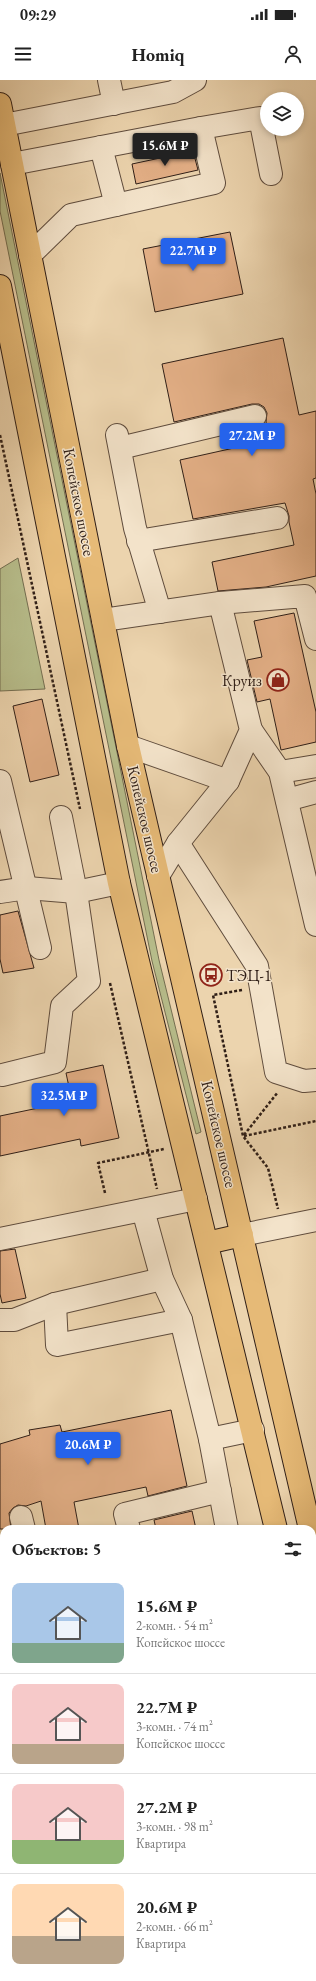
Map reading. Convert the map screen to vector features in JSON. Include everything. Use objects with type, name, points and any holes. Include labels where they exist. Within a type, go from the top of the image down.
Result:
[{"type":"main road","name":"Копейское шоссе","points":[[0,104],[128,746],[309,1525]]},
{"type":"main road","points":[[0,286],[119,883],[275,1525]]},
{"type":"main road","points":[[207,1242],[242,1235]]},
{"type":"street","points":[[109,80],[114,104]]},
{"type":"street","points":[[4,125],[173,92],[196,80]]},
{"type":"street","points":[[12,164],[260,118],[271,174]]},
{"type":"street","points":[[30,255],[71,216],[214,183],[201,128]]},
{"type":"street","points":[[101,147],[116,205]]},
{"type":"street","points":[[160,612],[138,541],[118,441],[255,416]]},
{"type":"street","points":[[138,541],[277,518]]},
{"type":"street","points":[[103,620],[220,603],[305,596],[316,639]]},
{"type":"street","points":[[220,603],[251,730],[280,772],[316,925]]},
{"type":"street","points":[[158,876],[178,843],[228,781],[251,730]]},
{"type":"street","points":[[128,746],[228,781]]},
{"type":"street","points":[[280,772],[316,766]]},
{"type":"street","points":[[0,781],[5,824],[27,888],[40,948]]},
{"type":"street","points":[[287,800],[316,792]]},
{"type":"street","points":[[2,1075],[55,1062],[62,1006],[89,981],[76,892],[61,817]]},
{"type":"street","points":[[178,843],[257,966],[276,1072],[304,1081],[316,1080]]},
{"type":"street","points":[[0,892],[27,888],[76,892],[119,883]]},
{"type":"street","points":[[0,1239],[196,1200]]},
{"type":"street","points":[[143,1210],[162,1279],[181,1320],[210,1439],[226,1525]]},
{"type":"street","points":[[242,1235],[316,1220]]},
{"type":"street","points":[[0,1320],[14,1320],[54,1304],[162,1279]]},
{"type":"street","points":[[54,1304],[57,1345],[181,1320]]},
{"type":"street","points":[[210,1439],[253,1430]]},
{"type":"street","points":[[128,1525],[125,1514],[220,1491]]},
{"type":"path","points":[[260,987],[213,995],[244,1136],[268,1168],[283,1227]]},
{"type":"path","points":[[244,1136],[290,1076]]},
{"type":"path","points":[[244,1136],[316,1121]]},
{"type":"path","points":[[105,1193],[98,1163],[182,1145]]},
{"type":"green space","points":[[0,173],[159,960],[201,1132],[196,1134],[152,961],[0,211]]},
{"type":"green space","points":[[18,558],[45,689],[0,691],[0,569]]},
{"type":"building","points":[[193,151],[198,170],[136,184],[132,164]]},
{"type":"building","points":[[230,232],[243,294],[155,312],[143,249]]},
{"type":"building","points":[[283,338],[299,415],[316,411],[316,478],[313,479],[316,494],[316,576],[266,587],[218,591],[212,562],[294,545],[289,516],[285,503],[193,519],[180,460],[270,440],[266,422],[267,413],[264,407],[259,404],[252,404],[174,422],[162,364]]},
{"type":"building","name":"Круиз","points":[[294,613],[316,712],[316,742],[281,750],[270,699],[257,702],[247,660],[262,657],[254,621]]},
{"type":"building","points":[[42,699],[59,775],[30,782],[13,706]]},
{"type":"building","points":[[18,911],[34,968],[3,973],[0,959],[0,915]]},
{"type":"building","points":[[103,1065],[119,1138],[81,1146],[80,1139],[0,1156],[0,1116],[72,1101],[66,1073]]},
{"type":"building","points":[[15,1249],[26,1298],[2,1303],[0,1294],[0,1251]]},
{"type":"building","points":[[171,1410],[187,1486],[148,1496],[146,1487],[74,1502],[78,1525],[45,1525],[41,1501],[26,1506],[18,1505],[9,1513],[10,1525],[0,1525],[0,1444],[30,1435],[29,1430],[60,1425],[62,1432]]},
{"type":"building","points":[[192,1511],[195,1525],[155,1525],[154,1520]]},
{"type":"place","name":"Круиз","points":[[278,680]]},
{"type":"place","name":"ТЭЦ-1","points":[[211,975]]}]
